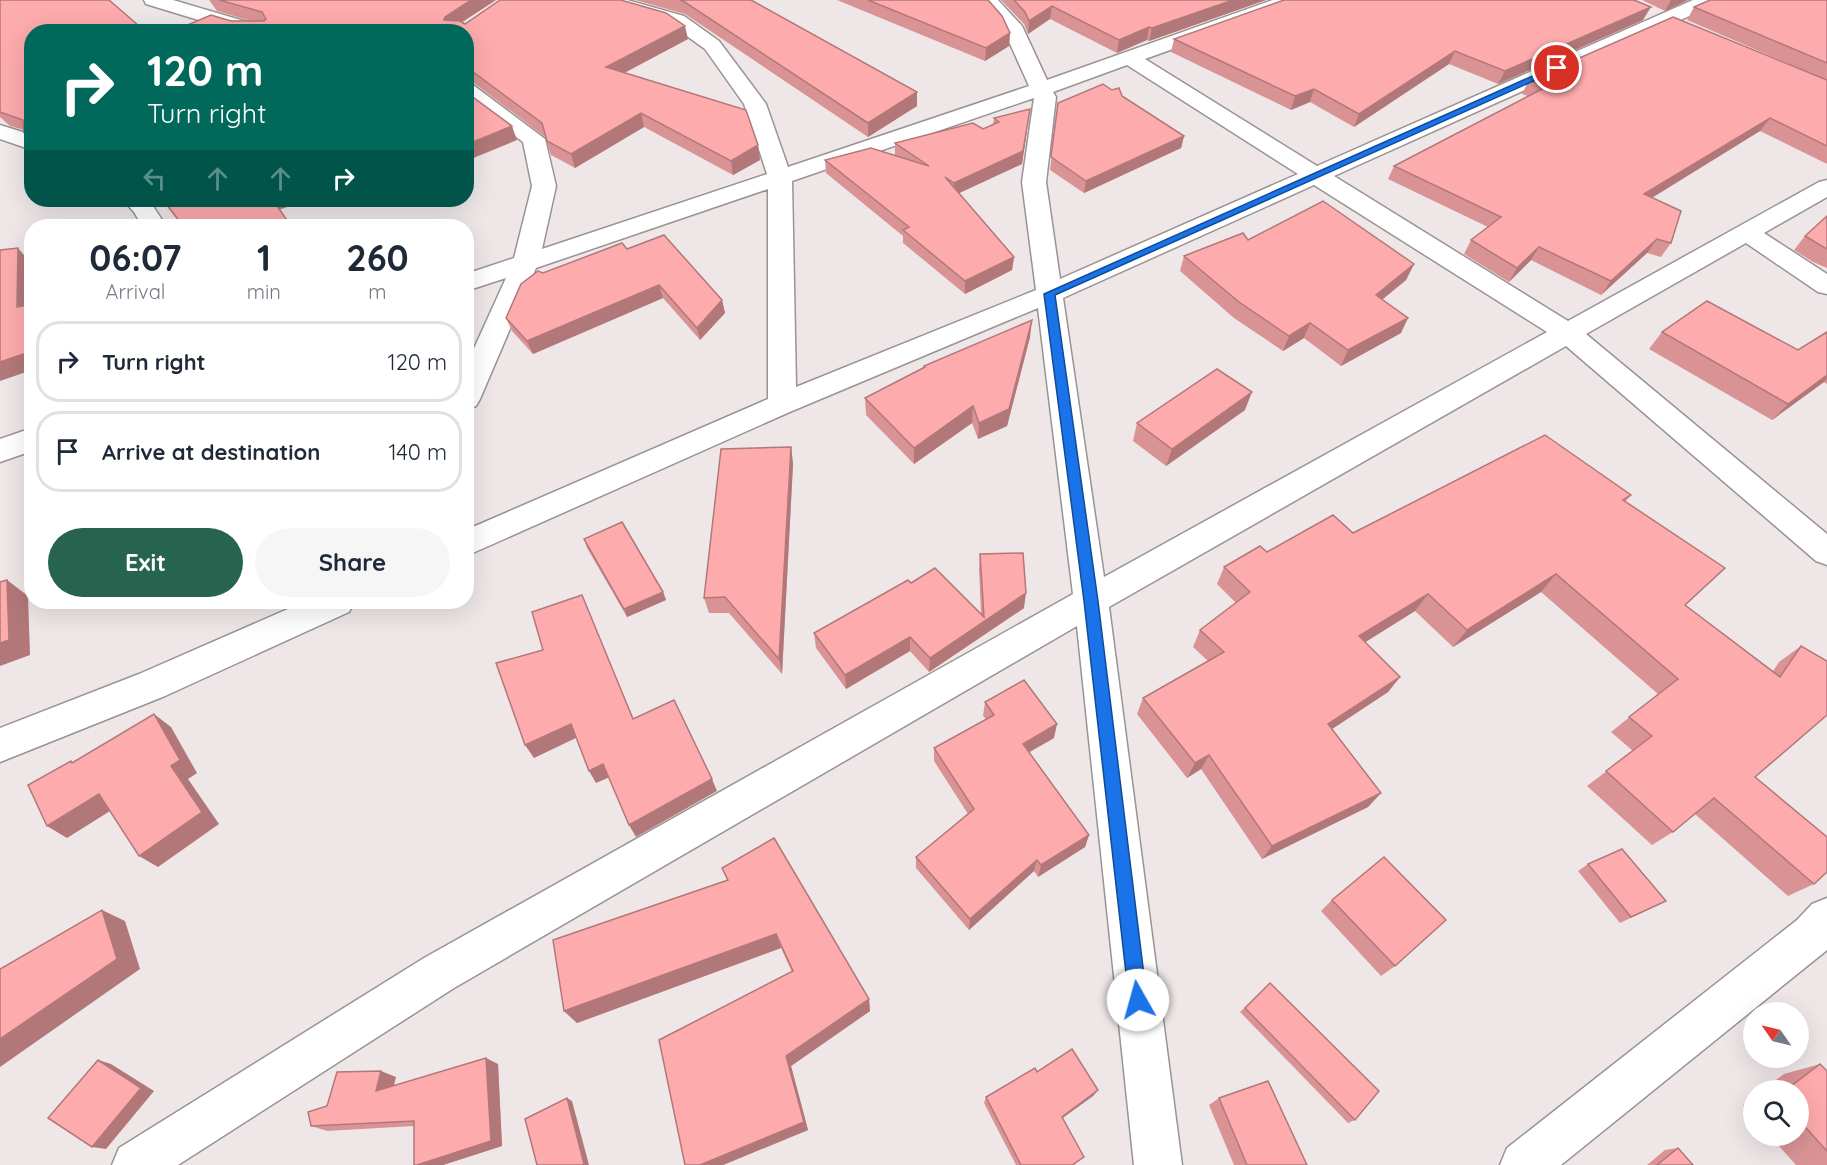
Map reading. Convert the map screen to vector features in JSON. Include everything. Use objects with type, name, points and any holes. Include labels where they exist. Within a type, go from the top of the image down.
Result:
[{"type":"street","points":[[153,0],[234,24]]},
{"type":"street","points":[[606,0],[677,20],[712,45],[755,104],[780,178],[782,404]]},
{"type":"street","points":[[988,0],[1012,26],[1044,97],[1034,182],[1091,601],[1158,1165]]},
{"type":"street","points":[[474,280],[1041,89],[1291,0]]},
{"type":"street","points":[[474,540],[782,404],[1050,294],[1317,175],[1677,24],[1709,0]]},
{"type":"street","points":[[1639,8],[1677,24]]},
{"type":"street","points":[[1129,58],[1569,334],[1827,552]]},
{"type":"street","points":[[474,95],[534,139],[544,186],[526,262],[474,381]]},
{"type":"street","points":[[0,132],[24,140]]},
{"type":"street","points":[[136,1165],[440,973],[1091,601],[1827,187]]},
{"type":"street","points":[[1747,233],[1827,286]]},
{"type":"street","points":[[0,451],[24,442]]},
{"type":"street","points":[[0,745],[152,685],[321,609]]},
{"type":"street","points":[[1524,1165],[1812,936],[1827,919]]},
{"type":"building","points":[[0,0],[109,0],[137,24],[24,24],[24,133],[23,120],[0,112]]},
{"type":"building","points":[[219,0],[471,0],[445,17],[444,20],[460,21],[465,24],[190,24],[211,15],[231,21],[264,21],[266,19],[262,12]]},
{"type":"building","points":[[500,0],[621,0],[666,13],[685,26],[606,67],[746,110],[758,145],[731,161],[641,113],[571,154],[547,141],[542,123],[474,73],[474,24],[465,24]]},
{"type":"building","points":[[680,0],[751,0],[917,92],[868,123]]},
{"type":"building","points":[[868,0],[988,0],[1002,16],[1010,33],[986,48]]},
{"type":"building","points":[[1014,0],[1233,0],[1152,28],[1149,27],[1119,40],[1052,6],[1029,21],[1025,12]]},
{"type":"building","points":[[1284,0],[1634,0],[1651,7],[1505,71],[1455,51],[1359,114],[1314,89],[1295,96],[1174,39]]},
{"type":"building","points":[[1710,0],[1827,0],[1827,63],[1694,7]]},
{"type":"building","points":[[1673,17],[1827,80],[1827,146],[1770,118],[1644,194],[1681,211],[1671,243],[1657,239],[1611,281],[1539,247],[1517,268],[1471,240],[1501,217],[1394,166],[1546,87],[1529,80]]},
{"type":"building","points":[[1103,84],[1112,90],[1119,88],[1122,96],[1184,136],[1086,181],[1051,157],[1058,103]]},
{"type":"building","points":[[474,98],[512,126],[474,142]]},
{"type":"building","points":[[1030,109],[1023,151],[954,183],[945,177],[1014,257],[965,281],[903,230],[909,227],[825,160],[871,148],[929,166],[895,143],[973,123],[983,129],[999,122],[994,118]]},
{"type":"building","points":[[1323,201],[1414,264],[1376,295],[1408,318],[1348,350],[1310,323],[1289,336],[1239,302],[1184,256],[1243,233],[1248,240]]},
{"type":"building","points":[[168,207],[278,207],[286,219],[178,219]]},
{"type":"building","points":[[1827,216],[1827,249],[1805,236]]},
{"type":"building","points":[[664,235],[722,300],[697,328],[659,285],[527,341],[506,318],[521,284],[538,271],[543,273],[622,243],[627,249]]},
{"type":"building","points":[[18,248],[17,307],[24,306],[24,354],[0,362],[0,250]]},
{"type":"building","points":[[1707,301],[1798,350],[1827,332],[1827,375],[1788,404],[1662,332]]},
{"type":"building","points":[[1032,320],[1009,409],[979,423],[973,406],[914,448],[865,398],[924,366]]},
{"type":"building","points":[[1217,369],[1252,392],[1172,449],[1137,423]]},
{"type":"building","points":[[1545,435],[1631,495],[1623,500],[1725,568],[1685,605],[1780,677],[1801,646],[1827,661],[1827,715],[1755,777],[1827,837],[1827,872],[1814,884],[1714,798],[1673,832],[1606,771],[1652,736],[1629,717],[1678,679],[1556,574],[1467,630],[1428,594],[1359,636],[1400,677],[1328,724],[1381,793],[1272,846],[1209,755],[1195,763],[1143,698],[1224,652],[1200,630],[1250,592],[1224,567],[1260,546],[1267,552],[1333,515],[1353,533]]},
{"type":"building","points":[[791,447],[779,659],[725,597],[704,598],[721,449]]},
{"type":"building","points":[[622,522],[663,592],[624,609],[584,539]]},
{"type":"building","points":[[1023,553],[1026,593],[930,658],[910,637],[845,675],[814,633],[908,580],[911,583],[935,568],[984,617],[980,554]]},
{"type":"building","points":[[7,580],[9,640],[0,643],[0,582]]},
{"type":"building","points":[[582,595],[633,719],[674,700],[712,779],[629,825],[603,764],[589,771],[571,724],[525,745],[496,663],[543,650],[532,612]]},
{"type":"building","points":[[1024,680],[1057,724],[1023,744],[1089,835],[1041,865],[1037,860],[970,919],[916,857],[974,809],[934,748],[994,715],[985,702]]},
{"type":"building","points":[[154,714],[180,760],[171,766],[202,812],[139,856],[99,794],[47,826],[28,785],[71,761],[72,763]]},
{"type":"building","points":[[774,838],[869,999],[786,1056],[804,1122],[700,1165],[685,1165],[659,1040],[793,971],[776,934],[564,1011],[553,940],[728,880],[722,868]]},
{"type":"building","points":[[1622,849],[1666,901],[1631,917],[1588,864]]},
{"type":"building","points":[[1384,857],[1446,920],[1395,966],[1332,900]]},
{"type":"building","points":[[102,910],[117,959],[0,1039],[0,969]]},
{"type":"building","points":[[1270,983],[1379,1091],[1355,1120],[1245,1008]]},
{"type":"building","points":[[1072,1049],[1098,1090],[1062,1117],[1084,1157],[1072,1165],[1021,1165],[986,1097],[1035,1068],[1037,1072]]},
{"type":"building","points":[[486,1058],[491,1141],[414,1165],[414,1121],[311,1126],[308,1112],[327,1106],[337,1072],[381,1071],[376,1091]]},
{"type":"building","points":[[98,1060],[141,1088],[92,1147],[48,1118]]},
{"type":"building","points":[[1820,1064],[1827,1071],[1827,1151],[1809,1131],[1809,1080],[1799,1080]]},
{"type":"building","points":[[1268,1081],[1307,1165],[1247,1165],[1219,1098]]},
{"type":"building","points":[[567,1098],[584,1164],[537,1165],[525,1119]]},
{"type":"building","points":[[1678,1148],[1693,1165],[1657,1165]]},
{"type":"route","points":[[1138,1000],[1091,601],[1050,294],[1557,68]]}]
